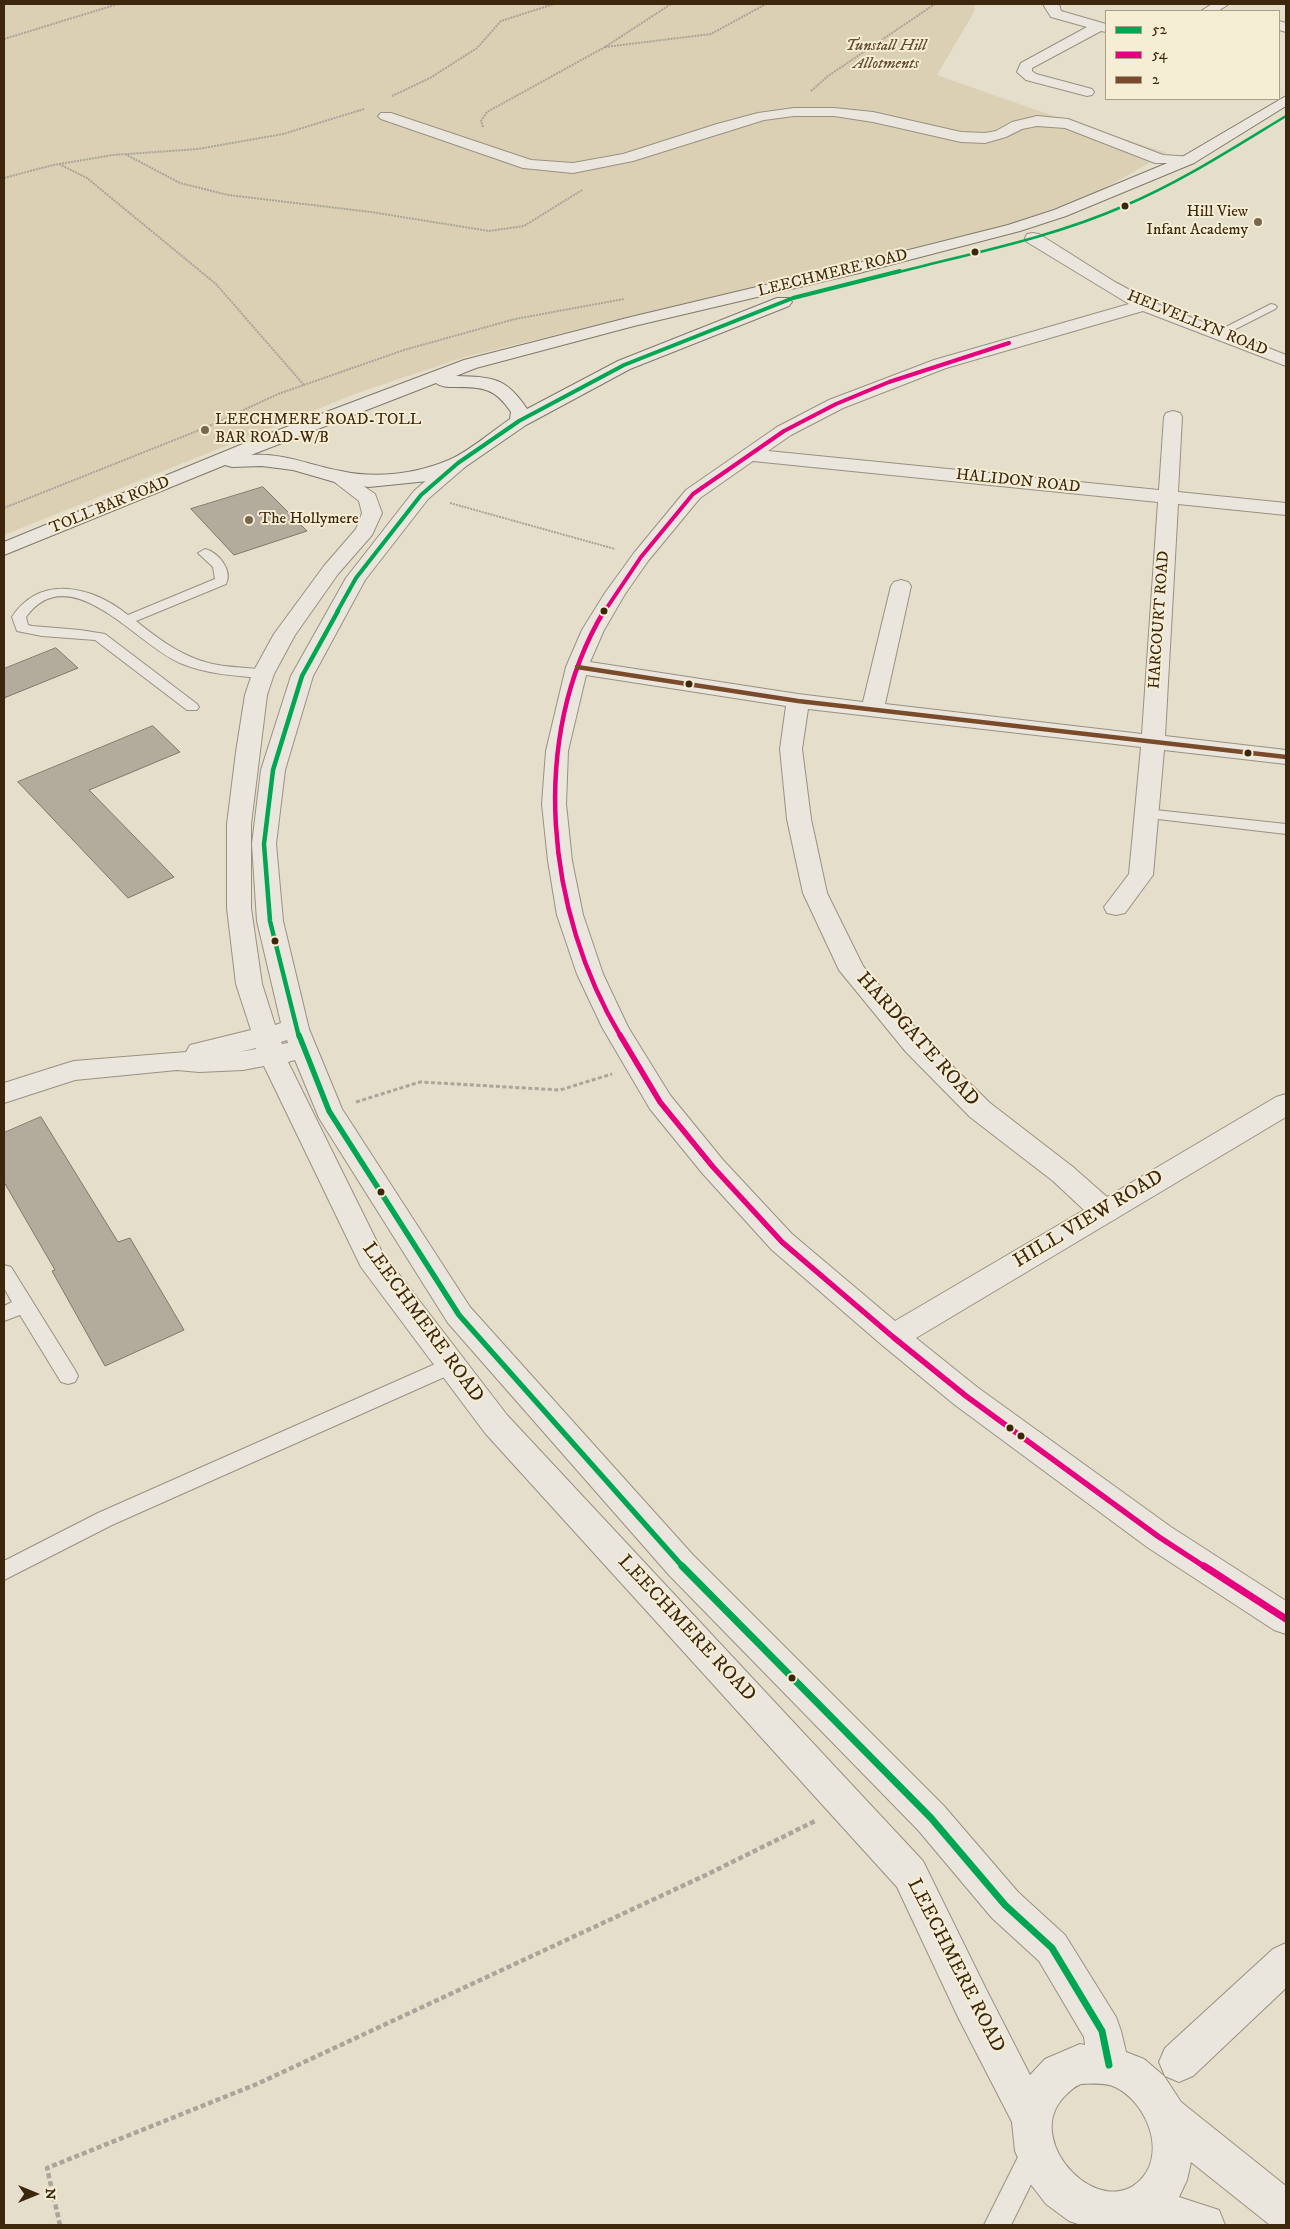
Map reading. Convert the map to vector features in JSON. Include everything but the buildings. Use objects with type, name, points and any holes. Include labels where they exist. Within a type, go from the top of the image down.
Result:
[{"type":"street","points":[[1052,4],[1051,6],[1056,14],[1103,27]]},
{"type":"street","points":[[1087,92],[1031,76],[1024,72],[1026,66],[1103,27]]},
{"type":"street","name":"LEECHMERE ROAD","points":[[262,443],[470,364],[631,322],[788,286],[1014,228],[1060,213],[1188,160],[1286,100]]},
{"type":"street","points":[[386,116],[529,165],[550,168],[573,168],[604,163],[763,116],[794,112],[834,112],[872,117],[960,137],[985,138],[1001,134],[1017,125],[1037,121],[1068,124],[1161,160],[1188,160]]},
{"type":"street","name":"LEECHMERE ROAD","points":[[1109,2065],[1102,2031],[1052,1948],[1006,1904],[931,1818],[681,1565],[458,1315],[329,1111],[300,1039],[270,921],[264,844],[273,770],[302,676],[330,622],[356,578],[421,495],[458,462],[519,421],[624,365],[793,298],[1033,238],[1082,223],[1124,206],[1200,169],[1286,116]]},
{"type":"street","name":"HELVELLYN ROAD","points":[[1014,228],[1144,305],[1286,361]]},
{"type":"street","points":[[1144,305],[1003,345],[889,382],[836,404],[793,427],[693,494],[641,557],[615,593],[593,630],[577,667],[557,752],[554,804],[560,861],[570,915],[590,974],[615,1027],[660,1102],[713,1167],[782,1242],[893,1337],[966,1396],[1159,1537],[1286,1619]]},
{"type":"street","name":"LEECHMERE ROAD","points":[[419,383],[459,380],[484,382],[508,394],[520,412],[519,421]]},
{"type":"street","name":"HARCOURT ROAD","points":[[1116,907],[1141,875],[1153,742],[1172,417]]},
{"type":"street","name":"LEECHMERE ROAD","points":[[311,424],[308,447],[319,463],[368,498],[372,514],[365,531],[305,604],[284,634],[263,674],[256,695],[239,824],[239,908],[249,984],[269,1046],[371,1259],[496,1424],[910,1874],[1034,2135],[1043,2168],[1060,2190],[1084,2206],[1113,2214],[1204,2225]]},
{"type":"street","name":"TOLL BAR ROAD","points":[[4,550],[262,443]]},
{"type":"street","name":"HALIDON ROAD","points":[[749,455],[1286,509]]},
{"type":"street","name":"TOLL BAR ROAD","points":[[216,462],[262,460],[295,464],[338,477],[369,481],[421,477],[458,462]]},
{"type":"street","points":[[872,710],[901,586]]},
{"type":"street","points":[[577,667],[798,701],[1286,757]]},
{"type":"street","name":"HARDGATE ROAD","points":[[798,701],[791,749],[800,819],[815,893],[852,970],[915,1044],[980,1110],[1063,1174],[1104,1212]]},
{"type":"street","points":[[4,1093],[74,1071],[177,1061],[224,1062],[269,1046],[300,1039]]},
{"type":"street","name":"HILL VIEW ROAD","points":[[893,1337],[1286,1104]]},
{"type":"street","points":[[1179,2062],[1286,1962]]},
{"type":"street","points":[[1034,2135],[1039,2095],[1058,2073],[1080,2064],[1109,2065],[1130,2073],[1150,2090],[1167,2116],[1286,2212]]},
{"type":"street","points":[[1113,2214],[1152,2198],[1167,2180],[1174,2148],[1167,2116]]},
{"type":"lane","points":[[1218,334],[1271,307]]},
{"type":"lane","points":[[127,620],[221,581],[223,574],[221,568],[205,553]]},
{"type":"lane","points":[[192,707],[100,637],[85,633],[38,633],[22,628],[19,617],[25,606],[45,596],[66,592],[87,595],[127,620],[173,655],[207,668],[263,674]]},
{"type":"lane","points":[[1146,814],[1286,829]]},
{"type":"lane","points":[[4,1272],[68,1376]]},
{"type":"lane","points":[[4,1314],[24,1305]]},
{"type":"lane","points":[[4,1571],[105,1519],[451,1366]]},
{"type":"lane","points":[[997,2225],[1034,2135]]},
{"type":"path","points":[[4,39],[118,4]]},
{"type":"path","points":[[386,99],[430,78],[477,48],[501,21],[554,4]]},
{"type":"path","points":[[494,153],[485,135],[481,121],[487,112],[605,47],[671,4]]},
{"type":"path","points":[[605,47],[711,34],[766,4]]},
{"type":"path","points":[[813,112],[810,91],[828,76],[935,4]]},
{"type":"path","points":[[4,178],[60,164],[124,154],[198,149],[283,134],[369,108]]},
{"type":"path","points":[[124,154],[180,183],[228,195],[371,212],[489,231],[524,226],[586,188],[604,163]]},
{"type":"path","points":[[60,164],[87,178],[216,284],[304,385]]},
{"type":"path","points":[[421,495],[641,557]]},
{"type":"path","points":[[329,1111],[420,1082],[560,1090],[638,1066]]},
{"type":"path","points":[[60,2225],[47,2168],[257,2084],[706,1875],[811,1823],[845,1802]]},
{"type":"green space","name":"Tunstall Hill Allotments","points":[[4,4],[975,4],[974,12],[937,75],[1167,153],[1096,193],[1017,222],[465,357],[360,392],[4,535]]},
{"type":"transit line","name":"52","points":[[1109,2065],[1102,2031],[1052,1948],[1005,1905],[931,1818],[681,1565],[459,1315],[329,1111],[296,1029],[270,921],[264,844],[273,770],[302,676],[356,578],[421,495],[458,463],[519,421],[624,365],[793,298],[1033,238],[1087,221],[1125,206],[1200,169],[1286,116]]},
{"type":"transit line","name":"54","points":[[1009,343],[889,382],[836,404],[784,431],[693,494],[641,557],[615,593],[593,630],[577,667],[557,751],[554,804],[560,861],[570,915],[590,974],[615,1027],[660,1102],[713,1167],[782,1242],[893,1337],[966,1396],[1159,1537],[1286,1619]]},
{"type":"transit line","name":"2","points":[[577,667],[798,701],[1286,757]]},
{"type":"place","name":"Hill View Infant Academy","points":[[1258,222]]},
{"type":"place","name":"LEECHMERE ROAD-TOLL BAR ROAD-W/B","points":[[205,430]]},
{"type":"place","name":"The Hollymere","points":[[249,520]]}]
